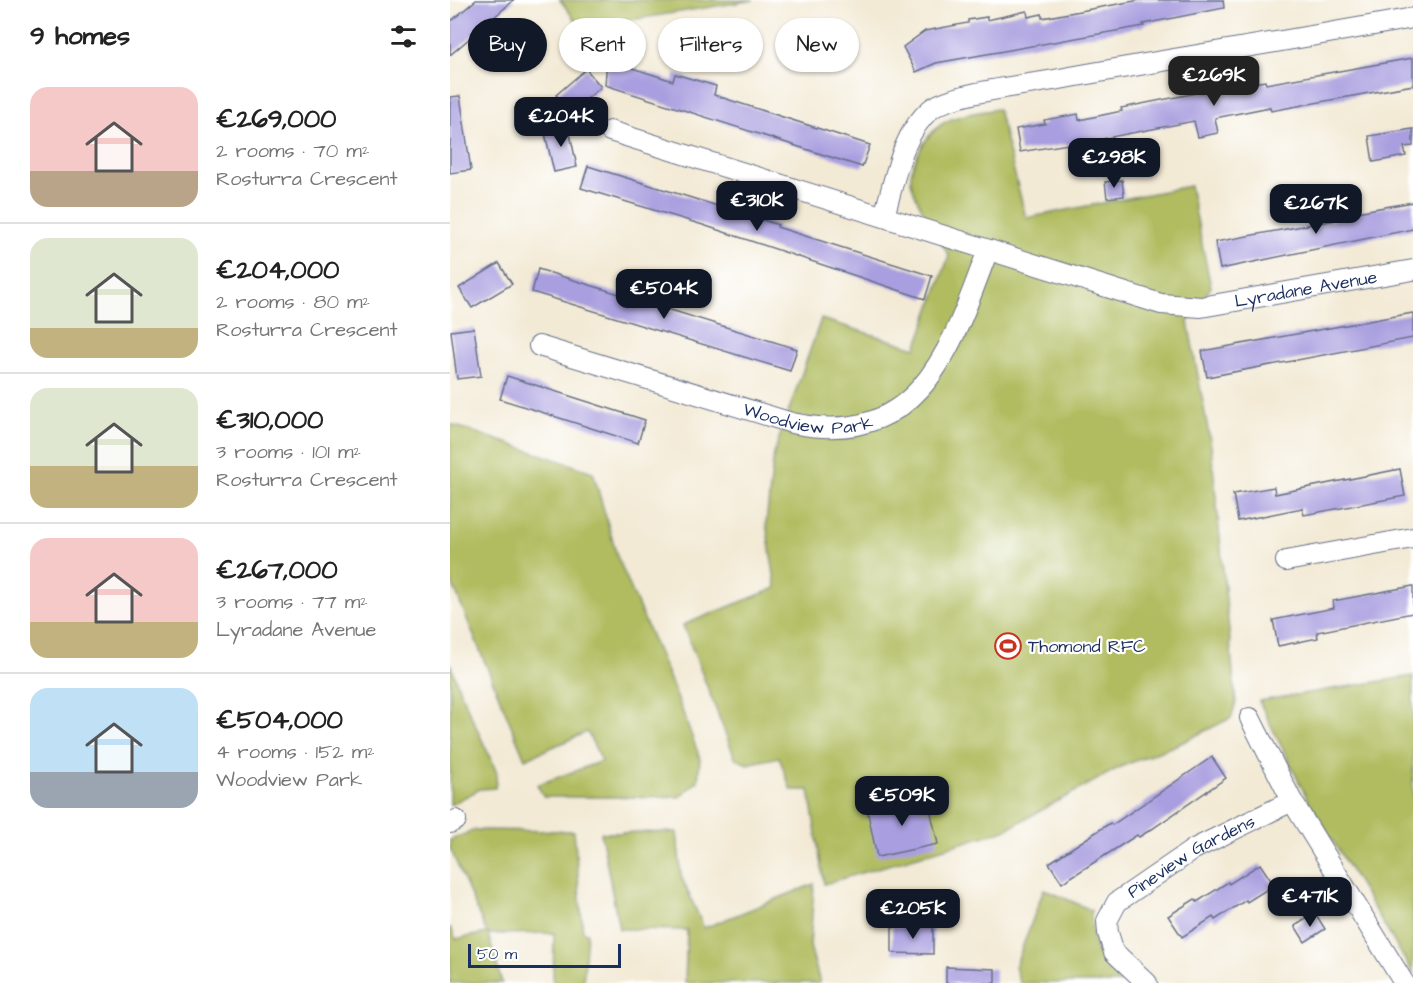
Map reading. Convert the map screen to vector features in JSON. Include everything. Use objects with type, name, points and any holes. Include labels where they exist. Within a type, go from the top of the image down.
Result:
[{"type":"street","points":[[884,216],[908,140],[922,118],[943,102],[1098,72],[1413,18]]},
{"type":"street","name":"Lyradane Avenue","points":[[610,131],[1161,304],[1201,308],[1413,270]]},
{"type":"street","name":"Woodview Park","points":[[539,346],[792,423],[817,428],[872,423],[886,416],[916,393],[948,350],[988,250]]},
{"type":"street","points":[[1286,561],[1413,538]]},
{"type":"street","points":[[1250,718],[1292,801],[1404,983]]},
{"type":"street","name":"Pineview Gardens","points":[[1147,983],[1114,952],[1107,921],[1117,902],[1194,849],[1292,801]]},
{"type":"green space","points":[[560,0],[754,0],[643,18],[574,18]]},
{"type":"green space","points":[[998,109],[1026,218],[1190,186],[1211,287],[1188,322],[1211,446],[1236,703],[1231,718],[1181,743],[1120,767],[1005,830],[824,884],[809,790],[791,790],[779,757],[747,764],[735,758],[683,625],[776,588],[766,523],[774,453],[821,319],[916,348],[949,256],[927,219],[913,189],[911,174],[913,167],[925,141],[941,125],[961,116]]},
{"type":"green space","points":[[450,424],[593,472],[617,556],[674,689],[700,758],[698,781],[679,797],[544,797],[537,785],[602,761],[587,732],[525,759],[450,578]]},
{"type":"green space","points":[[450,663],[460,691],[497,773],[495,788],[480,789],[450,805]]},
{"type":"green space","points":[[1413,676],[1413,973],[1308,800],[1259,701]]},
{"type":"green space","points":[[475,830],[574,831],[583,932],[587,933],[583,983],[553,983],[554,933],[488,934],[502,983],[450,983],[450,927],[456,939],[487,933],[450,848],[450,840]]},
{"type":"green space","points":[[677,832],[681,876],[704,928],[814,884],[810,946],[820,983],[685,983],[687,930],[619,929],[601,833]]},
{"type":"green space","points":[[1044,889],[1091,910],[1092,932],[1100,958],[1121,983],[1020,983],[1015,967]]},
{"type":"building","points":[[476,0],[514,0],[493,18],[468,18],[468,40],[450,55],[450,22]]},
{"type":"building","points":[[1140,0],[1223,0],[1224,8],[1143,24],[1144,26],[936,63],[916,72],[903,47],[925,31],[968,23],[968,20],[987,17],[987,20],[1027,11],[1028,17],[1042,14],[1042,18]]},
{"type":"building","points":[[1413,58],[1413,85],[1271,111],[1270,107],[1215,118],[1218,133],[1198,137],[1194,121],[1116,136],[1087,142],[1090,158],[1071,162],[1068,144],[1020,152],[1016,129],[1045,124],[1044,120],[1078,114],[1079,120],[1122,111],[1121,108],[1217,89],[1265,81],[1266,84]]},
{"type":"building","points":[[583,72],[588,72],[601,87],[572,112],[556,95]]},
{"type":"building","points":[[606,72],[645,72],[673,81],[675,74],[716,86],[714,95],[870,145],[862,167],[605,85]]},
{"type":"building","points":[[460,96],[471,170],[450,173],[450,97]]},
{"type":"building","points":[[568,124],[577,167],[554,172],[544,129]]},
{"type":"building","points":[[1413,129],[1413,146],[1404,147],[1406,156],[1373,162],[1369,136]]},
{"type":"building","points":[[588,166],[760,219],[778,225],[777,227],[932,276],[925,299],[703,225],[581,188]]},
{"type":"building","points":[[1122,180],[1124,196],[1107,198],[1105,182]]},
{"type":"building","points":[[1413,202],[1413,229],[1220,269],[1215,242],[1335,220],[1335,216]]},
{"type":"building","points":[[499,263],[512,284],[472,308],[459,288]]},
{"type":"building","points":[[538,269],[797,349],[790,371],[532,292]]},
{"type":"building","points":[[1413,313],[1413,338],[1207,377],[1202,351]]},
{"type":"building","points":[[474,328],[481,376],[457,379],[451,331]]},
{"type":"building","points":[[507,376],[645,420],[638,443],[500,399]]},
{"type":"building","points":[[1400,469],[1405,496],[1304,515],[1302,508],[1238,521],[1233,494],[1274,487],[1275,494]]},
{"type":"building","points":[[1413,586],[1413,613],[1317,632],[1318,638],[1278,646],[1273,620],[1334,608],[1333,601]]},
{"type":"building","points":[[1212,757],[1226,778],[1152,829],[1139,837],[1137,835],[1062,883],[1049,863],[1110,823],[1112,825]]},
{"type":"building","points":[[920,797],[923,811],[930,809],[938,844],[877,857],[867,809]]},
{"type":"building","points":[[1260,864],[1274,885],[1215,920],[1213,917],[1182,937],[1168,916],[1195,899],[1197,902],[1228,882],[1229,884]]},
{"type":"building","points":[[1315,913],[1325,929],[1305,942],[1295,926]]},
{"type":"building","points":[[892,927],[933,927],[933,954],[892,953]]},
{"type":"building","points":[[946,967],[995,969],[995,983],[946,983]]},
{"type":"place","name":"Thomond RFC","points":[[1008,646]]}]
